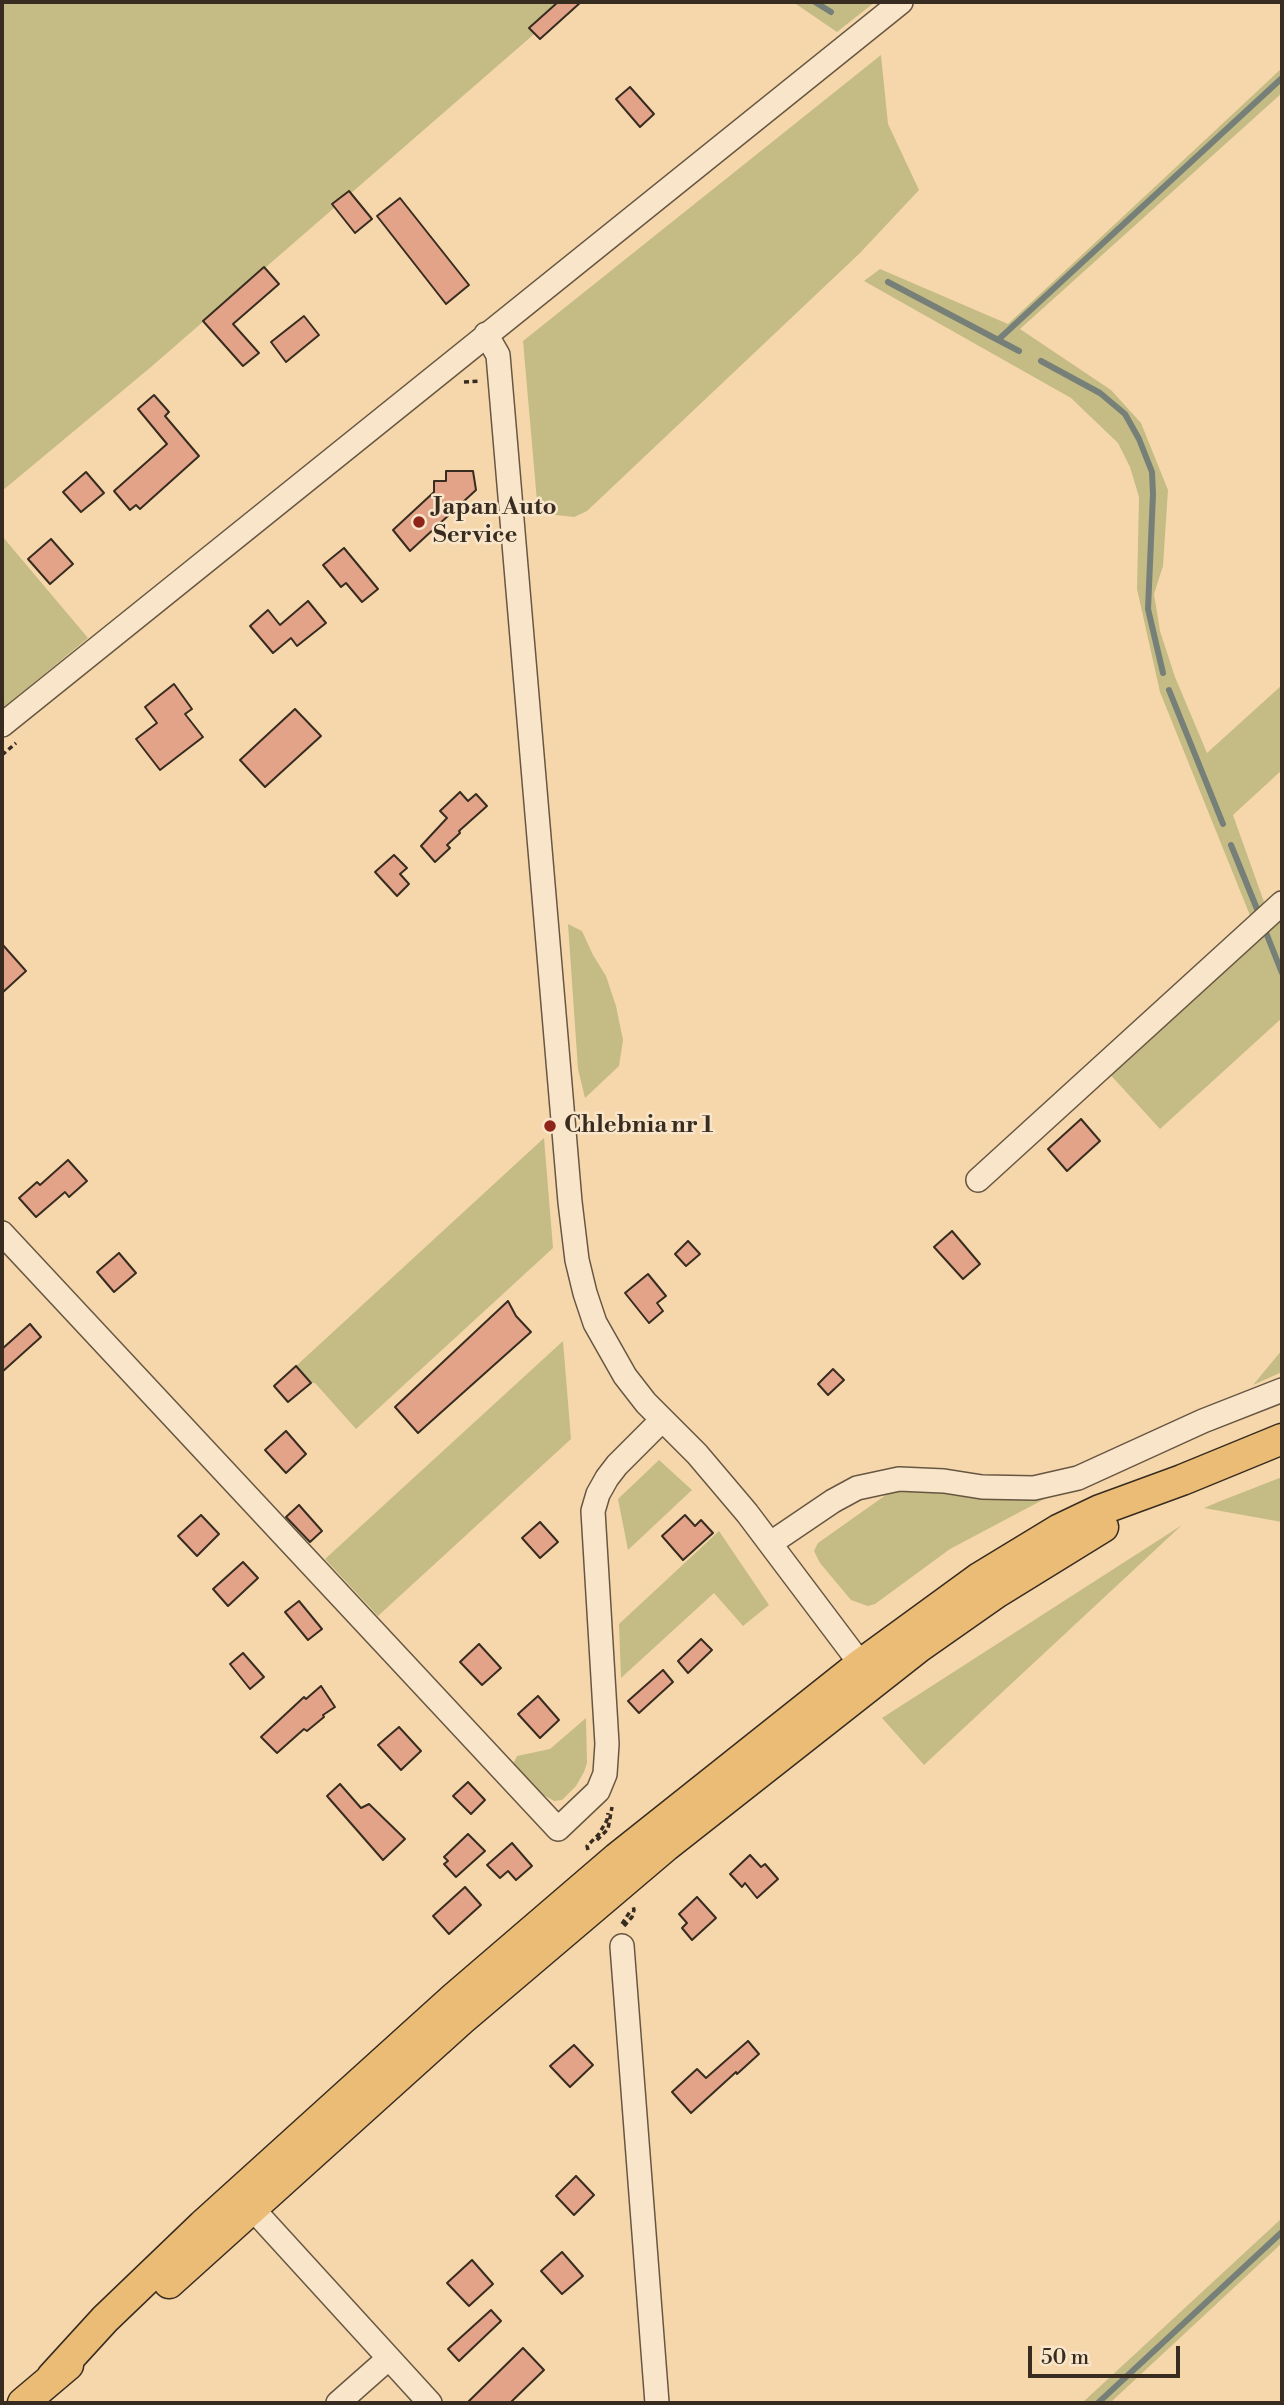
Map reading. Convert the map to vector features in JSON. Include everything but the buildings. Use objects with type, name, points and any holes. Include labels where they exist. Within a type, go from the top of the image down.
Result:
[{"type":"main road","points":[[23,2403],[51,2377],[134,2314],[245,2201],[867,1672],[1182,1480],[1282,1439]]},
{"type":"street","points":[[2,725],[901,2]]},
{"type":"street","points":[[486,334],[497,351],[499,368],[562,1110],[577,1260],[592,1313],[625,1376],[662,1420],[697,1454],[771,1543],[867,1672]]},
{"type":"street","points":[[978,1180],[1282,903]]},
{"type":"street","points":[[2,1233],[558,1829],[585,1805],[601,1786],[606,1774],[607,1744],[593,1511],[607,1478],[662,1420]]},
{"type":"street","points":[[771,1543],[857,1488],[899,1479],[982,1487],[1034,1488],[1077,1478],[1203,1421],[1282,1390]]},
{"type":"street","points":[[623,1949],[657,2403]]},
{"type":"street","points":[[245,2201],[430,2403]]},
{"type":"street","points":[[338,2403],[389,2358]]},
{"type":"path","points":[[594,1856],[592,1849],[607,1829],[613,1800],[601,1786]]},
{"type":"path","points":[[623,1949],[617,1944],[616,1935],[635,1910],[631,1900]]},
{"type":"shaded area","points":[[2,2],[571,2],[151,367],[2,491]]},
{"type":"shaded area","points":[[793,2],[875,2],[837,32]]},
{"type":"shaded area","points":[[881,55],[888,124],[919,190],[860,253],[587,511],[574,517],[538,513],[523,341]]},
{"type":"shaded area","points":[[1282,68],[1282,93],[1020,329],[1111,390],[1141,423],[1168,490],[1163,566],[1154,594],[1160,631],[1175,677],[1207,753],[1282,685],[1282,770],[1233,815],[1264,902],[1251,918],[1160,692],[1137,589],[1139,497],[1130,467],[1118,443],[1071,398],[864,281],[880,269],[1008,324]]},
{"type":"shaded area","points":[[2,536],[88,638],[2,709]]},
{"type":"shaded area","points":[[1282,910],[1282,1018],[1160,1129],[1106,1070]]},
{"type":"shaded area","points":[[568,924],[582,931],[606,976],[623,1040],[619,1066],[585,1098],[578,1069]]},
{"type":"shaded area","points":[[544,1138],[553,1248],[356,1429],[296,1366]]},
{"type":"shaded area","points":[[563,1341],[571,1439],[378,1616],[325,1559]]},
{"type":"shaded area","points":[[1282,1350],[1282,1372],[1253,1385]]},
{"type":"shaded area","points":[[659,1460],[692,1490],[628,1550],[618,1499]]},
{"type":"shaded area","points":[[1282,1477],[1282,1522],[1204,1508],[1218,1502]]},
{"type":"shaded area","points":[[923,1490],[1052,1495],[950,1549],[875,1604],[868,1606],[851,1600],[820,1563],[814,1551],[818,1543],[890,1492]]},
{"type":"shaded area","points":[[1182,1525],[924,1765],[882,1718]]},
{"type":"shaded area","points":[[719,1531],[769,1605],[743,1626],[714,1593],[621,1678],[619,1624]]},
{"type":"shaded area","points":[[586,1718],[587,1763],[584,1772],[576,1786],[562,1800],[554,1801],[542,1794],[514,1762],[517,1756],[550,1749]]},
{"type":"shaded area","points":[[1282,2218],[1282,2243],[1110,2403],[1082,2403]]},
{"type":"waterway","points":[[815,2],[831,12]]},
{"type":"waterway","points":[[999,339],[1282,78]]},
{"type":"waterway","points":[[888,282],[1019,351]]},
{"type":"waterway","points":[[1041,361],[1100,393],[1125,414],[1139,439],[1152,472],[1148,609],[1163,673]]},
{"type":"waterway","points":[[1169,690],[1223,824]]},
{"type":"waterway","points":[[1231,845],[1257,909]]},
{"type":"waterway","points":[[1265,930],[1282,973]]},
{"type":"waterway","points":[[1098,2403],[1282,2232]]},
{"type":"place","name":"Japan Auto Service","points":[[419,522]]},
{"type":"place","name":"Chlebnia nr 1","points":[[550,1126]]}]
